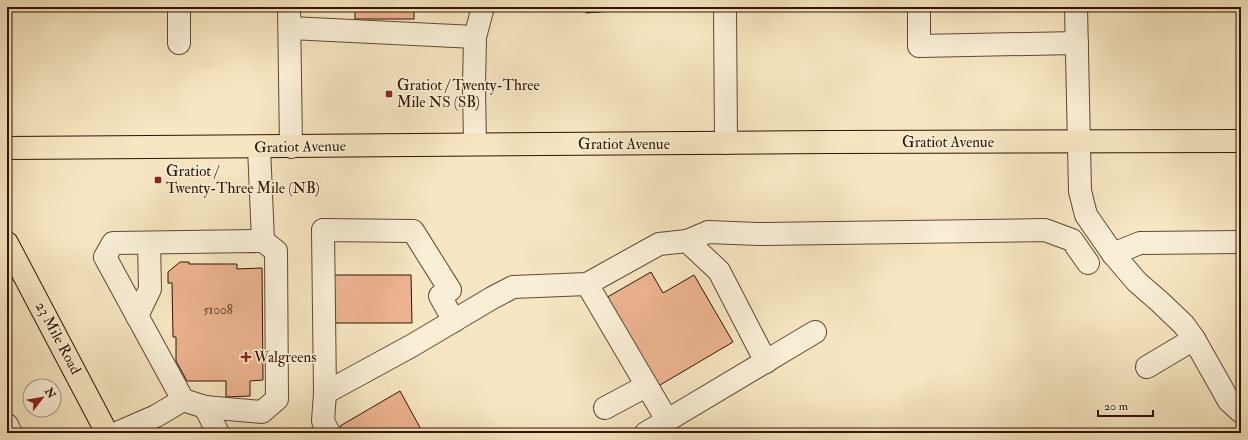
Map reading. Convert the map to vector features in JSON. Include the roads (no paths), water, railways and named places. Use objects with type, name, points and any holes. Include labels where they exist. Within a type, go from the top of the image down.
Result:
[{"type":"main road","name":"Gratiot Avenue","points":[[7,148],[291,147],[475,144],[1241,141]]},
{"type":"main road","name":"23 Mile Road","points":[[7,243],[108,433]]},
{"type":"lane","points":[[179,7],[179,43]]},
{"type":"lane","points":[[475,144],[475,37],[483,7]]},
{"type":"lane","points":[[725,7],[726,143]]},
{"type":"lane","points":[[919,7],[919,46],[1077,43]]},
{"type":"lane","points":[[1076,7],[1080,191],[1086,215],[1113,254],[1137,282],[1184,325],[1229,401],[1241,412]]},
{"type":"lane","points":[[291,147],[289,18],[475,37]]},
{"type":"lane","points":[[259,147],[263,242]]},
{"type":"lane","points":[[329,433],[323,421],[325,393],[323,230],[413,231],[450,290],[440,296],[454,321]]},
{"type":"lane","points":[[325,393],[413,345],[513,287],[587,284],[659,244],[687,240],[708,232],[758,234],[1045,230],[1072,240],[1088,262]]},
{"type":"lane","points":[[687,240],[719,272],[766,362]]},
{"type":"lane","points":[[263,242],[276,251],[277,399],[262,412],[205,408],[183,400],[105,257],[113,243],[263,242]]},
{"type":"lane","points":[[1113,254],[1140,243],[1241,242]]},
{"type":"lane","points":[[137,316],[150,289],[149,243]]},
{"type":"lane","points":[[587,284],[667,420]]},
{"type":"lane","points":[[646,433],[815,332]]},
{"type":"lane","points":[[1147,367],[1194,340]]},
{"type":"lane","points":[[605,408],[646,386]]},
{"type":"lane","points":[[118,433],[156,416],[183,400]]},
{"type":"lane","points":[[205,408],[218,433]]},
{"type":"lane","points":[[7,425],[11,433]]},
{"type":"place","name":"Gratiot / Twenty-Three Mile NS (SB)","points":[[389,94]]},
{"type":"place","name":"Gratiot / Twenty-Three Mile (NB)","points":[[158,180]]},
{"type":"place","name":"Walgreens","points":[[246,357]]}]
